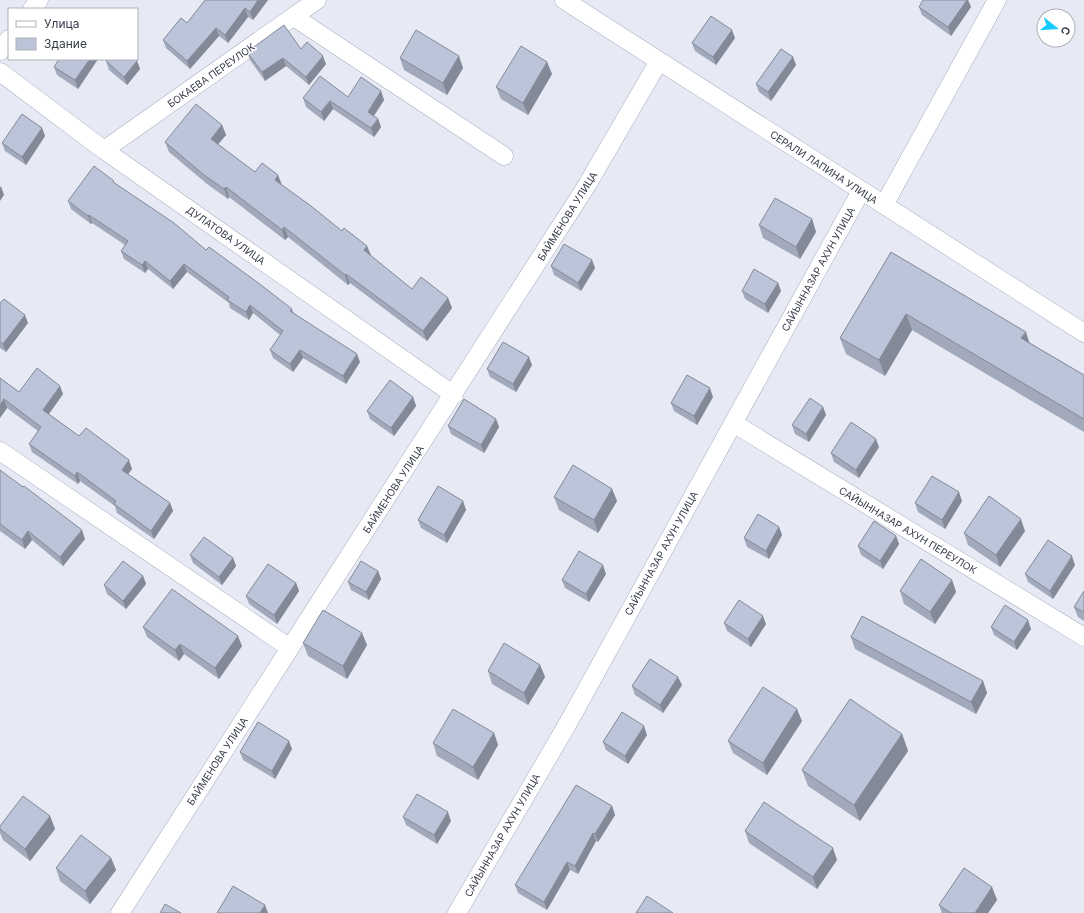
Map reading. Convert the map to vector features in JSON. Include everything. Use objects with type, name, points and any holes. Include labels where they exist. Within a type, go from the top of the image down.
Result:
[{"type":"street","points":[[33,8],[39,0]]},
{"type":"street","name":"БОКАЕВА ПЕРЕУЛОК","points":[[104,150],[317,0]]},
{"type":"street","name":"СЕРАЛИ ЛАПИНА УЛИЦА","points":[[564,0],[1084,333]]},
{"type":"street","points":[[884,205],[997,0]]},
{"type":"street","points":[[294,17],[504,156]]},
{"type":"street","points":[[0,51],[8,40]]},
{"type":"street","name":"БАЙМЕНОВА УЛИЦА","points":[[120,913],[454,395],[587,185],[659,60]]},
{"type":"street","name":"ДУЛАТОВА УЛИЦА","points":[[0,72],[104,150],[454,395]]},
{"type":"street","name":"САЙЫННАЗАР АХУН УЛИЦА","points":[[457,913],[567,725],[861,190]]},
{"type":"street","name":"САЙЫННАЗАР АХУН ПЕРЕУЛОК","points":[[733,424],[1084,637]]},
{"type":"street","points":[[0,451],[290,648]]},
{"type":"building","points":[[205,0],[258,0],[250,12],[245,8],[225,35],[216,28],[187,61],[163,40],[181,18],[187,23]]},
{"type":"building","points":[[923,0],[967,0],[948,27],[919,7]]},
{"type":"building","points":[[711,16],[732,30],[713,57],[692,43]]},
{"type":"building","points":[[284,25],[301,49],[307,42],[323,56],[306,77],[283,58],[262,72],[247,52]]},
{"type":"building","points":[[416,30],[459,56],[443,83],[400,58]]},
{"type":"building","points":[[521,46],[547,62],[523,103],[496,87]]},
{"type":"building","points":[[781,49],[793,57],[768,92],[756,84]]},
{"type":"building","points":[[58,60],[89,60],[75,80],[54,67]]},
{"type":"building","points":[[136,60],[137,61],[124,77],[106,61]]},
{"type":"building","points":[[320,76],[348,97],[361,77],[381,91],[368,112],[378,119],[371,128],[330,101],[321,112],[303,98]]},
{"type":"building","points":[[196,104],[222,125],[211,139],[255,172],[262,163],[278,175],[275,180],[342,231],[344,228],[367,246],[364,250],[412,289],[421,277],[448,298],[423,331],[346,274],[345,275],[284,227],[282,230],[226,187],[224,189],[204,175],[165,142]]},
{"type":"building","points":[[22,114],[42,128],[22,157],[2,143]]},
{"type":"building","points":[[94,166],[114,181],[113,182],[174,223],[206,250],[209,247],[261,285],[292,309],[290,311],[357,354],[343,376],[300,350],[290,364],[270,350],[283,331],[250,305],[246,312],[227,300],[229,297],[184,264],[170,281],[145,261],[142,265],[121,251],[128,241],[89,215],[88,216],[68,201]]},
{"type":"building","points":[[775,198],[812,219],[796,247],[759,225]]},
{"type":"building","points":[[564,244],[592,260],[578,283],[551,266]]},
{"type":"building","points":[[891,252],[1026,332],[1021,338],[1084,375],[1084,419],[906,314],[879,360],[840,338]]},
{"type":"building","points":[[754,269],[778,283],[765,304],[742,291]]},
{"type":"building","points":[[4,299],[25,315],[3,344],[0,342],[0,303]]},
{"type":"building","points":[[503,342],[529,357],[513,384],[487,369]]},
{"type":"building","points":[[37,368],[60,386],[43,410],[79,436],[86,428],[129,460],[122,470],[170,503],[151,531],[114,504],[116,501],[77,472],[75,476],[29,444],[41,427],[4,399],[0,406],[0,378],[19,392]]},
{"type":"building","points":[[687,375],[710,388],[694,416],[671,403]]},
{"type":"building","points":[[390,380],[413,397],[391,428],[367,411]]},
{"type":"building","points":[[810,398],[823,407],[806,434],[792,425]]},
{"type":"building","points":[[464,399],[496,419],[481,445],[448,426]]},
{"type":"building","points":[[851,422],[876,439],[856,470],[831,453]]},
{"type":"building","points":[[573,465],[612,489],[594,520],[554,497]]},
{"type":"building","points":[[0,470],[23,487],[24,486],[82,530],[60,557],[28,531],[22,540],[0,524]]},
{"type":"building","points":[[932,476],[959,492],[942,520],[915,503]]},
{"type":"building","points":[[438,486],[463,501],[444,535],[418,520]]},
{"type":"building","points":[[989,496],[1021,519],[996,555],[964,533]]},
{"type":"building","points":[[758,514],[779,527],[766,551],[744,538]]},
{"type":"building","points":[[874,521],[896,536],[880,561],[858,546]]},
{"type":"building","points":[[204,537],[233,558],[219,577],[190,555]]},
{"type":"building","points":[[1048,540],[1072,556],[1050,591],[1025,574]]},
{"type":"building","points":[[579,551],[603,565],[586,594],[562,580]]},
{"type":"building","points":[[921,559],[952,580],[930,612],[900,591]]},
{"type":"building","points":[[123,561],[143,576],[123,601],[104,585]]},
{"type":"building","points":[[361,561],[378,571],[366,592],[348,582]]},
{"type":"building","points":[[268,564],[296,583],[274,615],[246,596]]},
{"type":"building","points":[[172,589],[238,636],[215,668],[180,644],[175,650],[143,627]]},
{"type":"building","points":[[1084,591],[1084,612],[1074,607]]},
{"type":"building","points":[[739,600],[763,616],[748,639],[724,623]]},
{"type":"building","points":[[1005,605],[1028,620],[1014,642],[991,627]]},
{"type":"building","points":[[323,610],[362,633],[343,666],[303,643]]},
{"type":"building","points":[[862,616],[983,681],[971,702],[851,637]]},
{"type":"building","points":[[504,643],[540,665],[524,693],[488,671]]},
{"type":"building","points":[[650,659],[678,677],[660,705],[632,686]]},
{"type":"building","points":[[763,687],[797,709],[763,763],[728,741]]},
{"type":"building","points":[[850,699],[902,734],[854,805],[802,770]]},
{"type":"building","points":[[453,709],[494,733],[473,767],[433,743]]},
{"type":"building","points":[[622,712],[644,726],[625,756],[603,742]]},
{"type":"building","points":[[258,722],[289,741],[272,771],[240,752]]},
{"type":"building","points":[[576,785],[612,806],[595,834],[593,833],[575,866],[567,862],[544,902],[515,885]]},
{"type":"building","points":[[417,794],[448,812],[434,835],[403,817]]},
{"type":"building","points":[[23,796],[50,816],[25,849],[0,829],[0,826]]},
{"type":"building","points":[[764,802],[833,848],[813,877],[745,831]]},
{"type":"building","points":[[81,835],[111,858],[85,891],[56,868]]},
{"type":"building","points":[[964,868],[992,887],[975,913],[951,913],[939,905]]},
{"type":"building","points":[[233,886],[265,905],[260,913],[217,913]]},
{"type":"building","points":[[647,896],[673,913],[636,913]]},
{"type":"building","points":[[165,904],[181,913],[160,913]]}]
